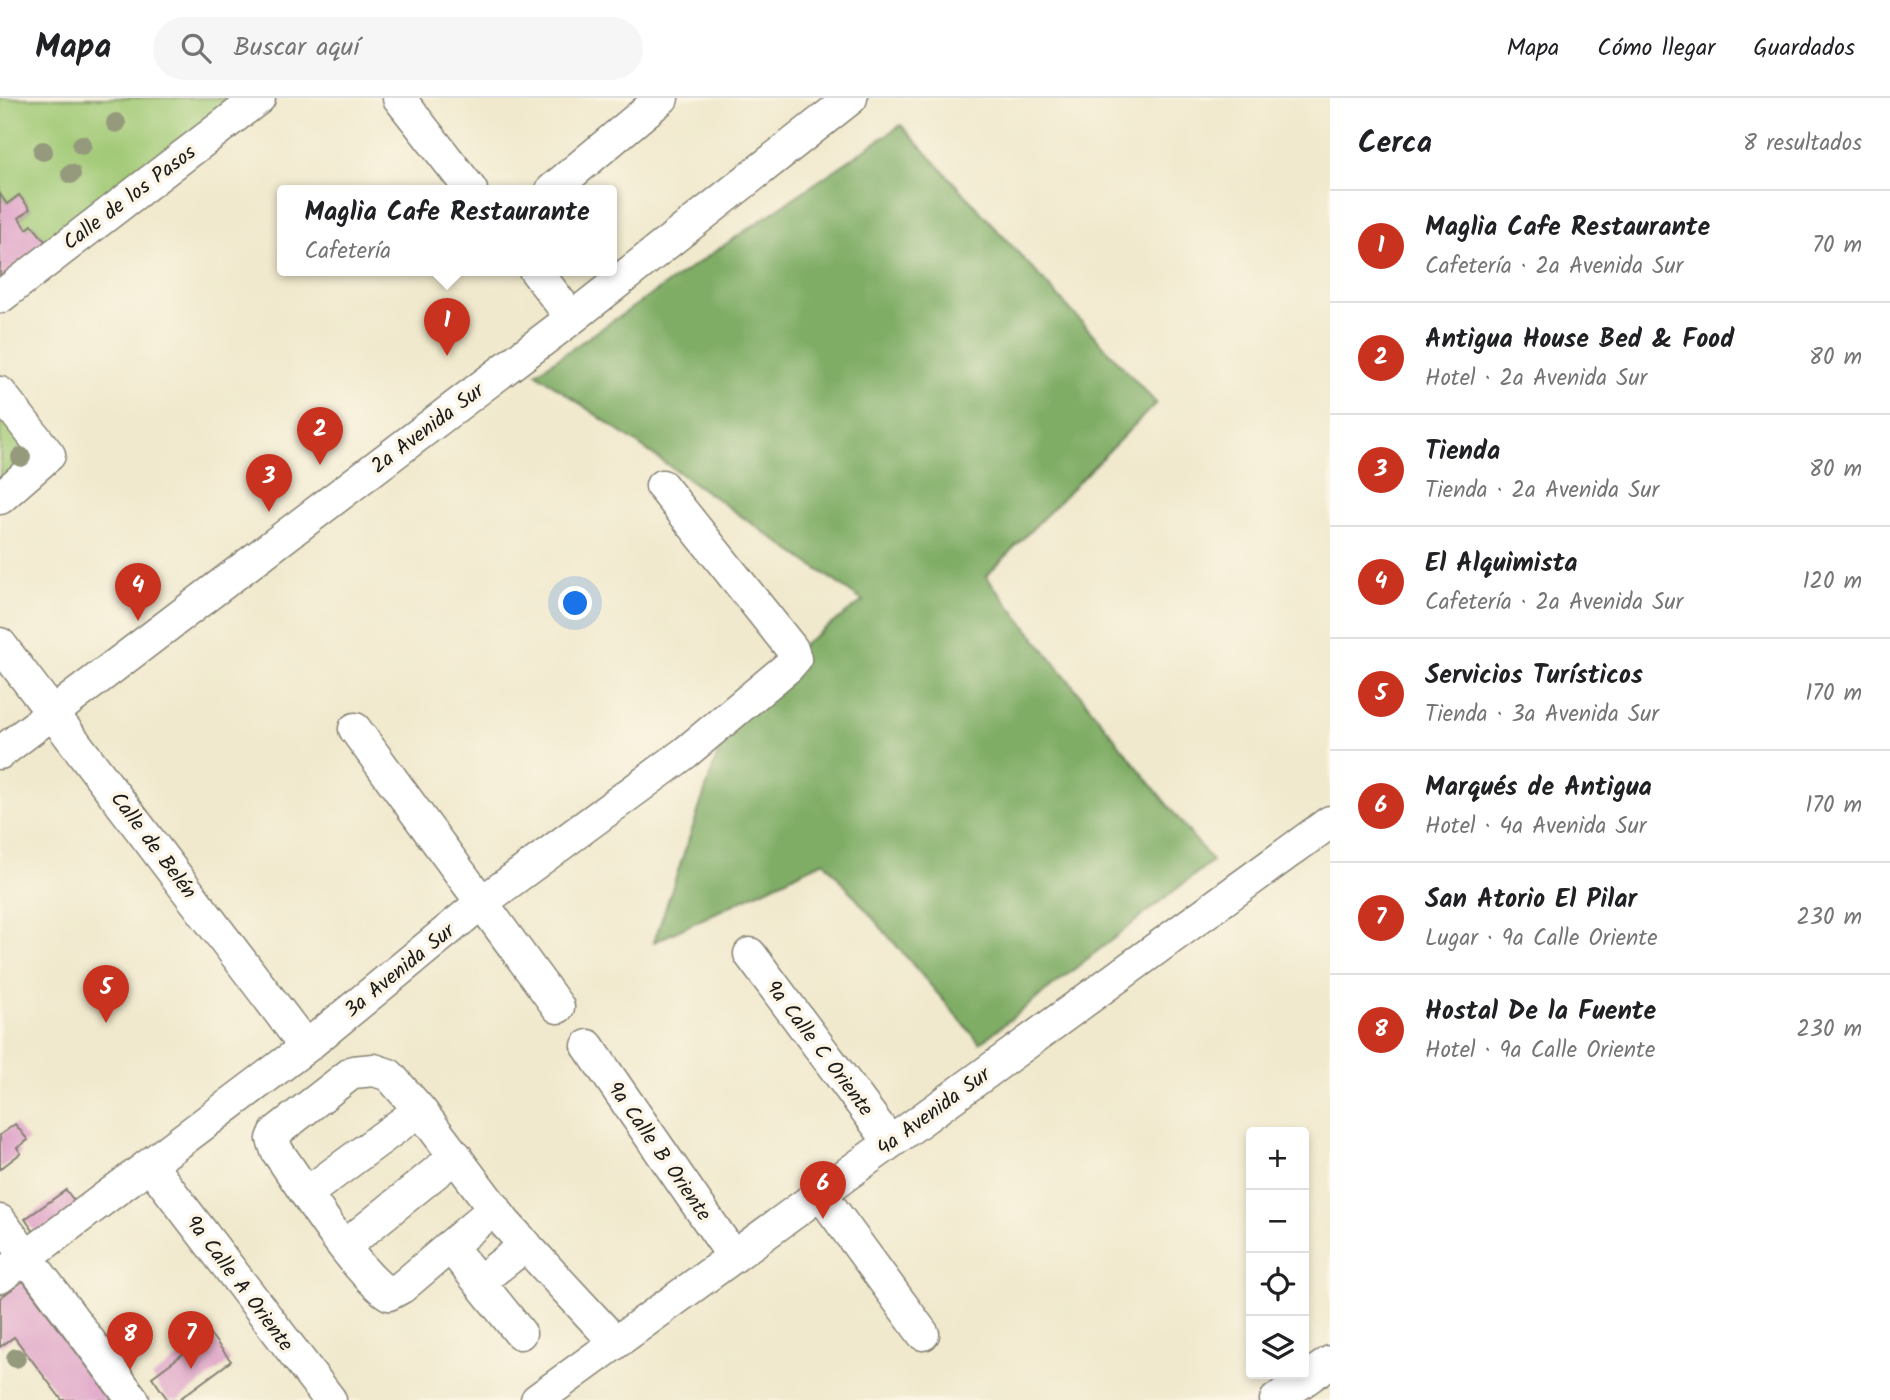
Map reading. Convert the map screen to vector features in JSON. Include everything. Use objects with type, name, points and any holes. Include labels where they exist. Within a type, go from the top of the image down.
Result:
[{"type":"street","name":"Calle de los Pasos","points":[[0,297],[259,98]]},
{"type":"street","points":[[399,98],[467,185]]},
{"type":"street","points":[[558,185],[662,98]]},
{"type":"street","name":"2a Avenida Sur","points":[[0,753],[572,318],[850,98]]},
{"type":"street","points":[[539,276],[572,318]]},
{"type":"street","points":[[0,393],[49,456],[0,498]]},
{"type":"street","name":"3a Avenida Sur","points":[[0,1277],[306,1047],[481,903],[685,753],[795,659],[792,649],[662,486]]},
{"type":"street","name":"Calle de Belén","points":[[0,645],[306,1047]]},
{"type":"street","points":[[355,729],[558,1007]]},
{"type":"street","name":"4a Avenida Sur","points":[[537,1400],[1330,822]]},
{"type":"street","name":"9a Calle C Oriente","points":[[750,954],[891,1142]]},
{"type":"street","name":"9a Calle B Oriente","points":[[588,1046],[733,1256]]},
{"type":"street","points":[[495,1208],[402,1287],[389,1294],[381,1289],[345,1246],[277,1151],[273,1139],[276,1132],[353,1072],[374,1070],[389,1075],[420,1110],[526,1245],[615,1342]]},
{"type":"street","points":[[307,1193],[420,1110]]},
{"type":"street","points":[[345,1246],[456,1156]]},
{"type":"street","name":"9a Calle A Oriente","points":[[150,1166],[330,1400]]},
{"type":"street","points":[[820,1193],[923,1334]]},
{"type":"street","points":[[0,1221],[133,1400]]},
{"type":"street","points":[[480,1282],[526,1245]]},
{"type":"street","points":[[450,1246],[520,1333]]},
{"type":"street","points":[[1276,1400],[1330,1362]]},
{"type":"green space","points":[[0,98],[237,98],[48,245],[33,225],[27,229],[19,218],[30,209],[19,195],[7,204],[0,194]]},
{"type":"green space","points":[[901,125],[1156,403],[986,576],[1212,861],[980,1043],[824,861],[654,942],[739,691],[863,601],[536,373]]},
{"type":"green space","points":[[0,404],[41,455],[0,487]]},
{"type":"building","points":[[0,194],[7,204],[19,195],[30,209],[19,218],[27,229],[32,225],[48,245],[0,281]]},
{"type":"building","points":[[15,1124],[28,1140],[17,1148],[21,1153],[0,1169],[0,1135]]},
{"type":"building","points":[[66,1190],[78,1206],[37,1236],[25,1219]]},
{"type":"building","points":[[23,1281],[112,1400],[62,1400],[14,1337],[0,1347],[0,1298]]},
{"type":"building","points":[[210,1334],[231,1361],[178,1400],[168,1400],[152,1377]]},
{"type":"place","name":"Maglia Cafe Restaurante","points":[[447,356]]},
{"type":"place","name":"Antigua House Bed & Food","points":[[320,465]]},
{"type":"place","name":"Tienda","points":[[269,512]]},
{"type":"place","name":"El Alquimista","points":[[138,621]]},
{"type":"place","name":"Servicios Turísticos","points":[[106,1023]]},
{"type":"place","name":"Marqués de Antigua","points":[[823,1219]]},
{"type":"place","name":"San Atorio El Pilar","points":[[191,1369]]},
{"type":"place","name":"Hostal De la Fuente","points":[[130,1370]]}]
